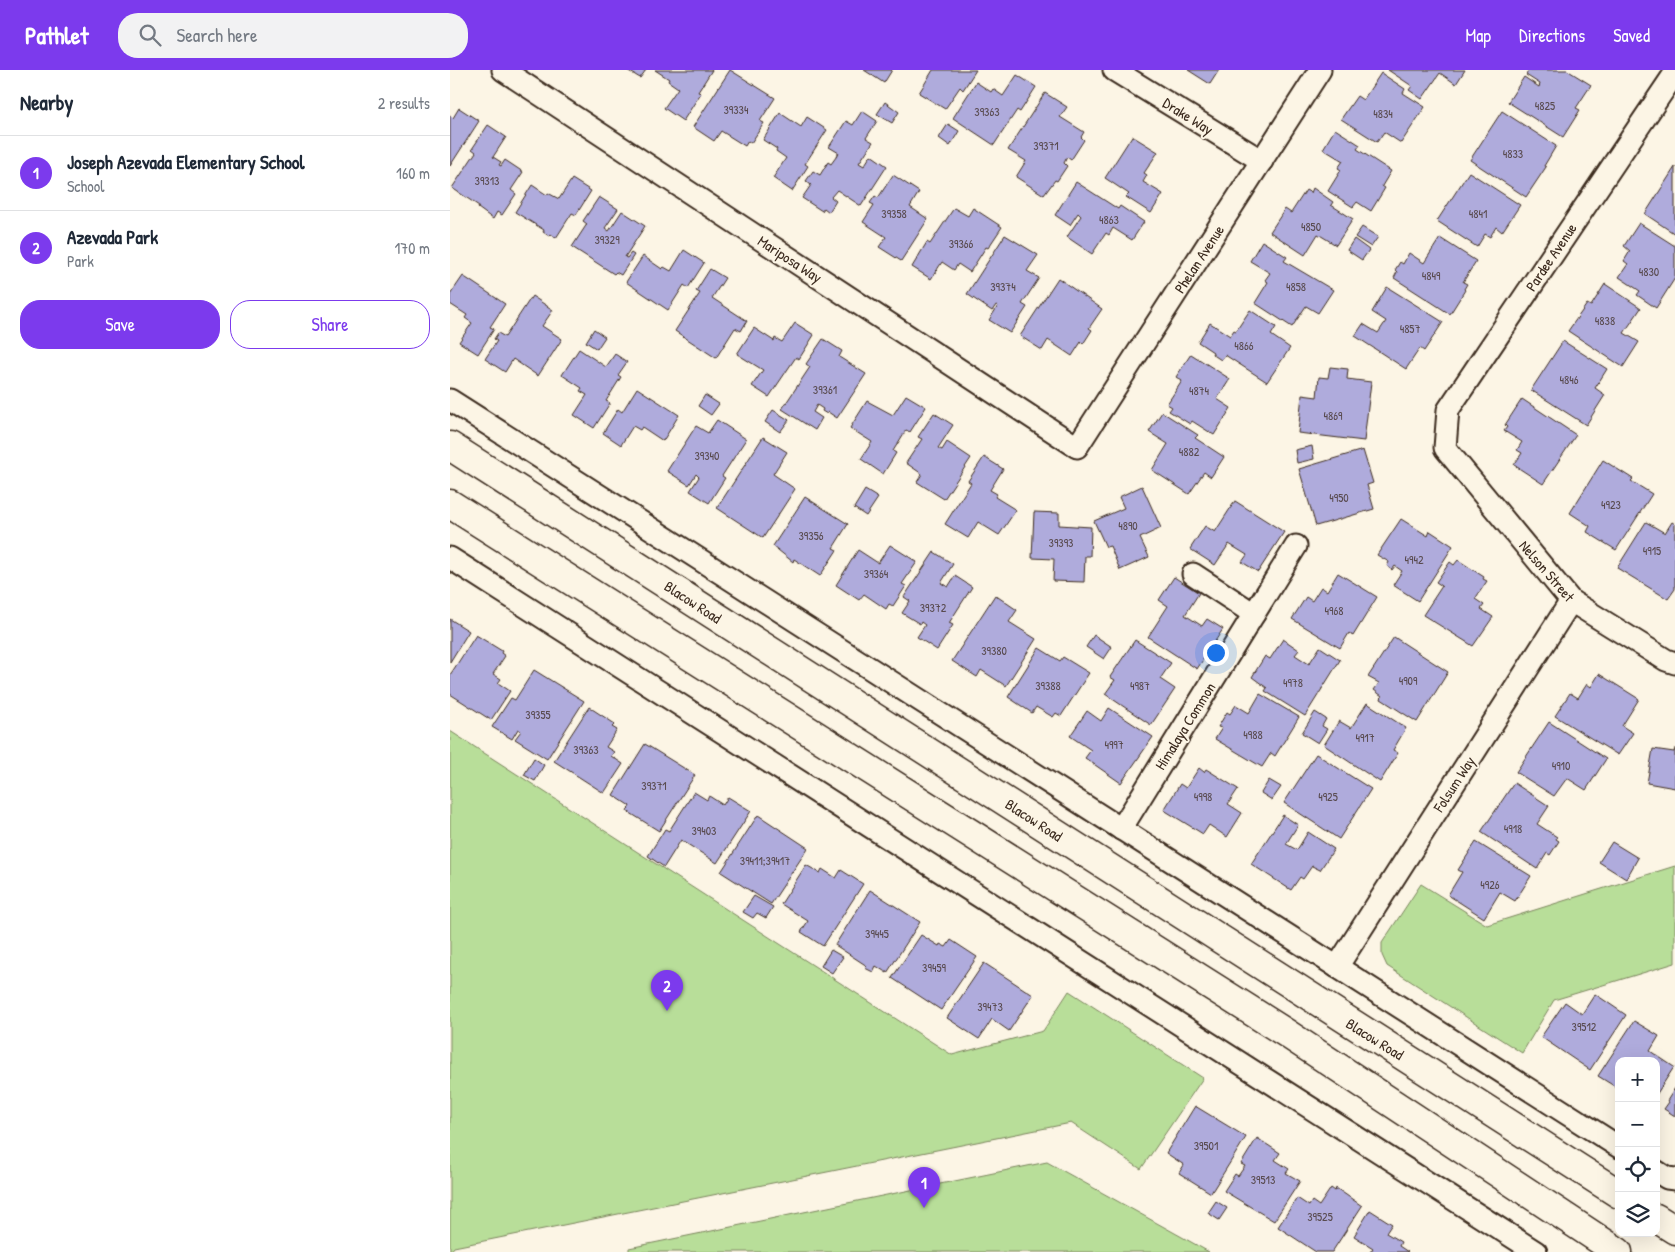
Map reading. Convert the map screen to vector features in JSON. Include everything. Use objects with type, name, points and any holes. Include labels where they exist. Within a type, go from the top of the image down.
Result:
[{"type":"main road","name":"Blacow Road","points":[[450,446],[1616,1192]]},
{"type":"main road","points":[[450,504],[1286,1034],[1618,1252]]},
{"type":"main road","points":[[1660,1221],[1675,1230]]},
{"type":"street","name":"Mariposa Way","points":[[503,70],[1077,447]]},
{"type":"street","name":"Drake Way","points":[[1114,70],[1262,161]]},
{"type":"street","name":"Phelan Avenue","points":[[1077,447],[1320,70]]},
{"type":"street","name":"Pardee Avenue","points":[[1445,448],[1448,410],[1675,72]]},
{"type":"street","points":[[450,400],[1615,1144]]},
{"type":"street","name":"Nelson Street","points":[[1445,448],[1571,601],[1666,660],[1675,663]]},
{"type":"street","name":"Himalaya Common","points":[[1121,829],[1296,546]]},
{"type":"street","points":[[450,558],[1536,1252]]},
{"type":"street","points":[[1193,574],[1254,614]]},
{"type":"street","name":"Folsum Way","points":[[1338,967],[1571,601]]},
{"type":"street","points":[[1660,1174],[1667,1178],[1675,1179]]},
{"type":"green space","points":[[450,731],[952,1055],[1043,1031],[1069,991],[1203,1078],[1141,1169],[1071,1123],[454,1247],[450,1252]]},
{"type":"green space","points":[[1675,866],[1675,963],[1554,1000],[1522,1053],[1387,966],[1382,955],[1382,943],[1421,884],[1487,925]]},
{"type":"green space","points":[[1047,1162],[1209,1252],[629,1252],[629,1248]]},
{"type":"building","points":[[627,70],[646,70],[640,78]]},
{"type":"building","points":[[655,70],[712,70],[698,92],[701,93],[683,121],[664,108],[678,88],[668,81],[669,79]]},
{"type":"building","points":[[730,70],[775,98],[760,121],[764,123],[751,143],[748,141],[745,146],[721,131],[714,141],[693,127]]},
{"type":"building","points":[[864,70],[892,70],[884,83]]},
{"type":"building","points":[[933,70],[976,70],[963,90],[960,87],[945,109],[919,93]]},
{"type":"building","points":[[1188,70],[1219,70],[1210,84]]},
{"type":"building","points":[[1388,70],[1465,70],[1456,84],[1440,73],[1422,99],[1409,90],[1412,86]]},
{"type":"building","points":[[1529,70],[1567,70],[1591,85],[1576,108],[1580,110],[1563,137],[1508,102],[1524,77],[1539,87],[1540,84],[1526,75]]},
{"type":"building","points":[[1381,73],[1405,89],[1403,93],[1425,107],[1401,143],[1384,132],[1377,142],[1341,119],[1357,96],[1363,100]]},
{"type":"building","points":[[1017,75],[1036,87],[1020,112],[1017,110],[994,145],[953,118],[976,82],[991,92],[993,89],[1003,96]]},
{"type":"building","points":[[1045,93],[1067,107],[1060,117],[1084,132],[1081,137],[1084,140],[1071,160],[1067,157],[1064,163],[1067,166],[1044,195],[1016,177],[1026,161],[1008,150]]},
{"type":"building","points":[[885,102],[899,112],[892,123],[877,114]]},
{"type":"building","points":[[459,108],[479,121],[450,166],[450,115],[453,118]]},
{"type":"building","points":[[862,111],[877,121],[866,138],[873,142],[859,163],[864,166],[871,155],[887,166],[861,206],[837,190],[831,197],[836,201],[829,212],[824,208],[822,211],[802,198],[811,185],[806,181],[813,171],[820,175],[828,162],[831,164],[839,153],[829,147],[846,121],[853,125]]},
{"type":"building","points":[[1502,111],[1556,146],[1544,166],[1546,167],[1526,197],[1470,160]]},
{"type":"building","points":[[780,113],[801,127],[807,117],[827,130],[805,164],[808,166],[792,191],[773,178],[786,158],[776,151],[777,149],[763,140]]},
{"type":"building","points":[[948,124],[959,131],[950,146],[939,138]]},
{"type":"building","points":[[488,125],[506,137],[493,157],[501,162],[499,165],[501,166],[505,160],[523,172],[511,190],[516,194],[502,215],[497,212],[493,219],[478,208],[479,206],[452,188],[476,152],[472,149]]},
{"type":"building","points":[[1335,129],[1360,145],[1357,149],[1391,171],[1382,186],[1385,188],[1371,211],[1357,202],[1353,207],[1328,191],[1341,170],[1338,168],[1343,161],[1323,149]]},
{"type":"building","points":[[1132,136],[1158,152],[1144,173],[1147,175],[1143,182],[1163,194],[1151,213],[1126,197],[1129,194],[1105,178]]},
{"type":"building","points":[[1675,167],[1675,234],[1645,214]]},
{"type":"building","points":[[1469,172],[1520,205],[1502,232],[1496,227],[1490,237],[1485,234],[1477,247],[1437,221]]},
{"type":"building","points":[[893,175],[919,192],[910,207],[928,219],[901,261],[879,247],[886,237],[863,222],[874,205],[870,203],[875,196],[878,198]]},
{"type":"building","points":[[572,179],[591,191],[576,215],[572,213],[556,238],[551,234],[549,236],[543,232],[544,230],[515,212],[532,185],[547,195],[548,193],[559,199]]},
{"type":"building","points":[[1076,182],[1118,209],[1120,206],[1144,222],[1132,240],[1113,228],[1109,235],[1106,233],[1092,254],[1067,237],[1081,216],[1078,213],[1070,225],[1055,215]]},
{"type":"building","points":[[1313,188],[1333,202],[1331,205],[1353,219],[1336,245],[1318,234],[1305,255],[1270,232],[1285,209],[1291,213],[1306,190],[1311,193]]},
{"type":"building","points":[[599,197],[618,209],[605,228],[609,231],[622,211],[645,226],[625,257],[627,258],[631,253],[634,255],[621,275],[616,272],[614,274],[572,247],[587,224],[583,221]]},
{"type":"building","points":[[954,208],[968,216],[973,208],[1002,227],[970,272],[958,264],[954,270],[942,262],[931,279],[912,267],[927,242],[930,244]]},
{"type":"building","points":[[1639,223],[1675,246],[1675,278],[1656,308],[1637,295],[1640,291],[1619,277],[1628,264],[1624,261],[1630,251],[1624,246]]},
{"type":"building","points":[[1362,227],[1378,237],[1371,247],[1355,237]]},
{"type":"building","points":[[1005,235],[1038,255],[1027,271],[1039,278],[1022,304],[1027,307],[1010,333],[989,320],[998,306],[996,305],[992,311],[967,294]]},
{"type":"building","points":[[1440,238],[1476,261],[1463,282],[1467,284],[1465,290],[1450,314],[1394,278],[1397,272],[1395,270],[1400,262],[1403,264],[1409,253],[1424,263]]},
{"type":"building","points":[[1354,239],[1369,250],[1362,260],[1347,250]]},
{"type":"building","points":[[1262,241],[1287,257],[1284,261],[1333,290],[1318,313],[1306,306],[1292,327],[1255,303],[1268,282],[1265,280],[1270,273],[1250,261]]},
{"type":"building","points":[[684,250],[704,263],[688,288],[684,285],[668,310],[626,282],[643,256],[662,269],[664,267],[671,271]]},
{"type":"building","points":[[710,269],[725,278],[712,298],[747,321],[741,331],[735,328],[716,358],[675,331],[700,293],[696,291]]},
{"type":"building","points":[[463,276],[505,304],[490,327],[494,329],[478,354],[459,342],[472,323],[465,318],[467,315],[450,304],[450,295]]},
{"type":"building","points":[[1058,278],[1102,309],[1089,328],[1092,330],[1072,356],[1048,340],[1042,350],[1020,336]]},
{"type":"building","points":[[1605,284],[1641,308],[1624,333],[1639,342],[1623,367],[1568,331],[1587,304],[1591,306]]},
{"type":"building","points":[[1387,287],[1443,322],[1424,351],[1420,348],[1406,369],[1355,336],[1363,324],[1378,333],[1386,321],[1372,312]]},
{"type":"building","points":[[532,296],[553,310],[542,326],[562,339],[538,376],[513,359],[505,372],[485,359],[497,341],[494,339],[498,333],[505,337]]},
{"type":"building","points":[[1250,310],[1276,327],[1271,335],[1290,348],[1267,382],[1225,355],[1221,360],[1198,342],[1210,323],[1230,336],[1234,330],[1236,331]]},
{"type":"building","points":[[795,323],[814,335],[799,359],[796,357],[769,397],[752,386],[763,370],[737,354],[754,328],[774,341],[775,338],[782,342]]},
{"type":"building","points":[[594,329],[605,337],[597,349],[586,342]]},
{"type":"building","points":[[823,339],[842,351],[839,357],[866,374],[837,418],[828,412],[827,414],[822,411],[823,409],[817,405],[813,412],[822,418],[815,430],[782,409],[810,367],[806,364]]},
{"type":"building","points":[[1563,341],[1607,369],[1595,388],[1605,395],[1586,425],[1531,390]]},
{"type":"building","points":[[579,349],[606,367],[615,354],[627,362],[618,375],[621,377],[606,401],[610,403],[594,428],[574,415],[587,395],[580,391],[582,388],[562,375]]},
{"type":"building","points":[[1191,354],[1230,379],[1217,399],[1231,408],[1214,435],[1192,421],[1190,424],[1169,411],[1172,407],[1167,404],[1182,381],[1176,377]]},
{"type":"building","points":[[1330,367],[1348,369],[1347,379],[1371,382],[1364,441],[1298,433],[1302,395],[1317,397],[1319,377],[1328,378]]},
{"type":"building","points":[[637,388],[679,415],[663,441],[642,427],[640,430],[633,426],[621,445],[603,433],[618,409],[622,412]]},
{"type":"building","points":[[705,395],[719,404],[711,415],[698,406]]},
{"type":"building","points":[[906,395],[926,407],[910,432],[906,430],[893,451],[896,453],[883,474],[861,459],[872,442],[850,428],[867,401],[893,415]]},
{"type":"building","points":[[1522,399],[1576,435],[1543,484],[1514,465],[1522,453],[1517,450],[1522,442],[1504,431],[1507,427],[1505,425]]},
{"type":"building","points":[[773,410],[789,420],[780,432],[765,422]]},
{"type":"building","points":[[1162,412],[1198,435],[1195,438],[1224,457],[1211,477],[1204,472],[1189,494],[1152,470],[1168,444],[1149,432]]},
{"type":"building","points":[[934,413],[953,425],[938,448],[942,450],[947,442],[971,458],[944,499],[917,482],[922,474],[906,463],[922,439],[918,437]]},
{"type":"building","points":[[717,420],[746,439],[722,476],[725,478],[709,503],[690,491],[699,477],[696,474],[689,485],[667,471],[696,426],[708,433]]},
{"type":"building","points":[[763,437],[787,452],[773,474],[795,489],[763,538],[717,508]]},
{"type":"building","points":[[1312,446],[1314,459],[1297,463],[1295,450]]},
{"type":"building","points":[[1363,450],[1373,483],[1367,485],[1374,509],[1316,526],[1299,469]]},
{"type":"building","points":[[984,457],[1003,469],[990,490],[997,494],[995,497],[1016,510],[999,535],[978,522],[968,538],[945,524],[971,483],[968,481]]},
{"type":"building","points":[[1603,460],[1652,494],[1616,550],[1587,532],[1590,526],[1570,513]]},
{"type":"building","points":[[1142,486],[1161,528],[1140,538],[1149,557],[1120,570],[1110,546],[1106,547],[1094,521],[1124,508],[1119,497]]},
{"type":"building","points":[[865,490],[878,498],[866,516],[854,508]]},
{"type":"building","points":[[805,497],[848,524],[833,548],[837,550],[820,576],[794,559],[793,562],[773,546]]},
{"type":"building","points":[[1235,501],[1284,532],[1258,572],[1242,562],[1247,555],[1229,544],[1215,565],[1190,549],[1205,526],[1215,532]]},
{"type":"building","points":[[1034,512],[1059,513],[1059,525],[1091,527],[1090,556],[1085,556],[1084,582],[1053,581],[1054,559],[1032,558]]},
{"type":"building","points":[[1401,519],[1428,536],[1430,531],[1453,546],[1418,601],[1393,585],[1402,571],[1395,566],[1392,570],[1387,566],[1389,562],[1377,555]]},
{"type":"building","points":[[1646,522],[1665,533],[1672,522],[1675,524],[1675,589],[1668,599],[1617,568]]},
{"type":"building","points":[[890,545],[917,562],[902,584],[906,586],[893,606],[889,604],[886,609],[864,594],[859,600],[836,585],[858,550],[878,563]]},
{"type":"building","points":[[934,552],[953,564],[941,583],[948,587],[955,576],[972,587],[949,623],[953,625],[937,650],[917,637],[925,625],[902,613],[910,601],[904,597]]},
{"type":"building","points":[[1458,560],[1487,581],[1475,599],[1484,605],[1481,609],[1493,617],[1473,646],[1423,615],[1442,586],[1436,582],[1450,562],[1454,565]]},
{"type":"building","points":[[1338,573],[1377,597],[1353,636],[1349,633],[1340,648],[1292,619],[1306,597],[1312,601],[1321,587],[1327,591]]},
{"type":"building","points":[[1174,577],[1199,593],[1185,615],[1202,626],[1207,619],[1223,629],[1197,669],[1148,637],[1168,606],[1159,600]]},
{"type":"building","points":[[995,595],[1017,610],[1009,622],[1036,639],[1006,686],[981,670],[977,677],[952,661]]},
{"type":"building","points":[[450,619],[469,631],[450,662]]},
{"type":"building","points":[[476,635],[502,651],[501,653],[505,656],[493,674],[501,679],[498,683],[510,691],[491,720],[450,694],[450,675]]},
{"type":"building","points":[[1094,635],[1112,647],[1104,659],[1086,647]]},
{"type":"building","points":[[1394,637],[1448,672],[1417,722],[1381,699],[1382,696],[1374,690],[1379,683],[1368,677]]},
{"type":"building","points":[[1283,639],[1299,650],[1295,655],[1309,664],[1320,647],[1340,660],[1305,716],[1265,691],[1267,688],[1252,677],[1265,656],[1270,659]]},
{"type":"building","points":[[1135,640],[1171,663],[1160,679],[1175,689],[1151,725],[1105,694],[1115,680],[1110,677]]},
{"type":"building","points":[[1039,648],[1060,661],[1063,657],[1089,673],[1061,716],[1056,713],[1053,717],[1036,707],[1032,713],[1008,697]]},
{"type":"building","points":[[534,670],[584,701],[547,759],[515,739],[521,731],[518,729],[512,739],[492,727],[511,698],[515,700]]},
{"type":"building","points":[[1599,674],[1639,699],[1622,726],[1633,733],[1618,755],[1555,716],[1570,693],[1578,698],[1587,684],[1591,687]]},
{"type":"building","points":[[1260,694],[1299,717],[1275,756],[1271,753],[1262,767],[1215,739],[1222,728],[1218,727],[1227,712],[1230,714],[1236,705],[1249,713]]},
{"type":"building","points":[[1367,703],[1406,728],[1393,750],[1398,753],[1380,782],[1324,745],[1339,721],[1351,728]]},
{"type":"building","points":[[589,707],[615,724],[612,727],[617,730],[606,747],[614,752],[611,756],[623,764],[604,793],[554,761]]},
{"type":"building","points":[[1109,708],[1153,737],[1121,783],[1085,758],[1091,750],[1070,736],[1087,711],[1101,721]]},
{"type":"building","points":[[1315,712],[1326,719],[1322,726],[1327,729],[1318,743],[1302,733]]},
{"type":"building","points":[[1549,722],[1606,759],[1586,790],[1567,778],[1554,796],[1516,772]]},
{"type":"building","points":[[645,744],[695,775],[659,831],[627,811],[630,806],[613,795]]},
{"type":"building","points":[[1675,748],[1675,788],[1647,783],[1653,749],[1674,752]]},
{"type":"building","points":[[1316,754],[1371,789],[1339,839],[1284,803]]},
{"type":"building","points":[[534,758],[544,765],[535,781],[524,775]]},
{"type":"building","points":[[1199,768],[1204,772],[1206,769],[1238,789],[1228,804],[1242,813],[1227,837],[1209,825],[1203,834],[1164,810],[1180,784],[1186,788]]},
{"type":"building","points":[[1269,780],[1281,787],[1272,800],[1261,793]]},
{"type":"building","points":[[1514,783],[1549,806],[1537,824],[1557,837],[1556,839],[1559,841],[1550,855],[1547,853],[1537,869],[1481,832]]},
{"type":"building","points":[[694,792],[707,800],[709,796],[723,805],[728,797],[751,811],[717,863],[681,840],[664,867],[648,856],[665,829],[669,831]]},
{"type":"building","points":[[758,815],[808,848],[771,904],[721,872]]},
{"type":"building","points":[[1283,815],[1298,825],[1286,844],[1297,850],[1308,832],[1334,849],[1320,870],[1312,866],[1303,879],[1300,877],[1291,890],[1251,864]]},
{"type":"building","points":[[1476,842],[1531,876],[1515,901],[1500,892],[1484,918],[1448,895],[1462,872],[1458,870]]},
{"type":"building","points":[[1612,842],[1638,858],[1626,879],[1599,862]]},
{"type":"building","points":[[806,865],[820,873],[822,869],[836,878],[841,870],[863,884],[823,946],[801,932],[808,921],[781,904]]},
{"type":"building","points":[[870,890],[920,922],[887,973],[876,966],[873,972],[865,968],[867,966],[835,945]]},
{"type":"building","points":[[754,896],[773,907],[766,918],[757,913],[753,918],[743,912]]},
{"type":"building","points":[[921,935],[939,946],[940,944],[946,947],[951,940],[977,957],[941,1010],[892,978]]},
{"type":"building","points":[[831,950],[843,957],[832,973],[821,966]]},
{"type":"building","points":[[984,963],[1033,995],[1009,1031],[992,1019],[979,1039],[947,1018]]},
{"type":"building","points":[[1595,994],[1626,1015],[1590,1070],[1541,1037],[1565,1002],[1582,1014]]},
{"type":"building","points":[[1634,1021],[1659,1036],[1650,1051],[1659,1057],[1615,1057],[1615,1087],[1598,1076]]},
{"type":"building","points":[[1660,1058],[1674,1067],[1660,1089]]},
{"type":"building","points":[[1675,1088],[1675,1116],[1664,1109]]},
{"type":"building","points":[[1195,1106],[1246,1137],[1211,1193],[1179,1173],[1184,1165],[1166,1153]]},
{"type":"building","points":[[1257,1138],[1280,1153],[1275,1160],[1289,1169],[1286,1173],[1300,1181],[1274,1221],[1224,1191],[1235,1174],[1238,1176],[1245,1166],[1241,1164]]},
{"type":"building","points":[[1331,1188],[1335,1191],[1336,1188],[1362,1206],[1332,1252],[1316,1252],[1278,1227],[1297,1198],[1309,1206],[1312,1201],[1319,1206]]},
{"type":"building","points":[[1216,1201],[1227,1208],[1219,1220],[1208,1213]]},
{"type":"building","points":[[1370,1210],[1392,1224],[1386,1233],[1401,1242],[1399,1246],[1408,1252],[1370,1252],[1373,1248],[1354,1236]]},
{"type":"place","name":"Azevada Park","points":[[667,1011]]},
{"type":"place","name":"Joseph Azevada Elementary School","points":[[924,1208]]}]
